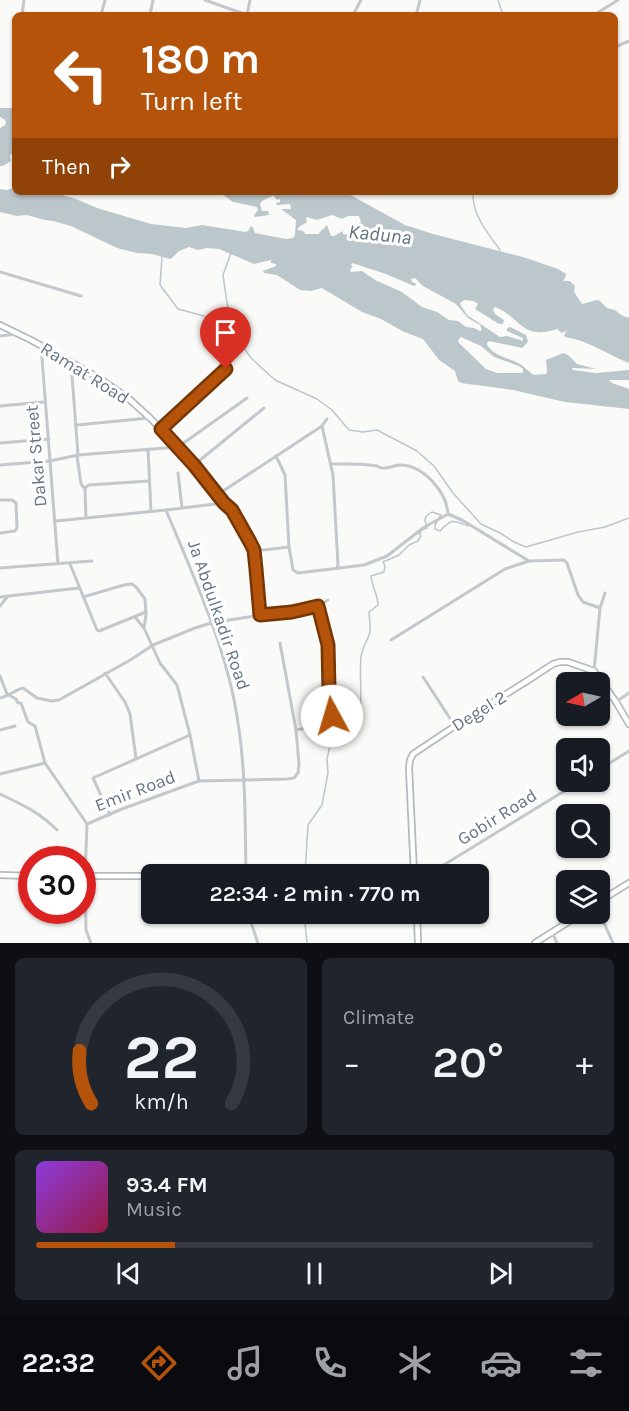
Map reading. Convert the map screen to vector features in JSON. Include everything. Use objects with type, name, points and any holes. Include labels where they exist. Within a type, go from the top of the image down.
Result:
[{"type":"street","points":[[205,0],[239,12]]},
{"type":"street","points":[[599,12],[618,0]]},
{"type":"street","points":[[0,272],[81,296]]},
{"type":"street","name":"Ramat Road","points":[[0,324],[110,384],[150,418],[178,447],[232,510],[254,550],[260,615]]},
{"type":"street","points":[[0,336],[18,333]]},
{"type":"street","name":"Dakar Street","points":[[40,345],[58,564]]},
{"type":"street","points":[[71,362],[78,456],[81,483],[85,489],[86,517]]},
{"type":"street","points":[[161,429],[226,369]]},
{"type":"street","points":[[0,465],[178,447],[247,398]]},
{"type":"street","points":[[0,406],[44,402]]},
{"type":"street","points":[[194,465],[264,408]]},
{"type":"street","points":[[77,425],[150,418]]},
{"type":"street","points":[[217,495],[322,426],[327,419]]},
{"type":"street","points":[[322,426],[333,475],[337,568]]},
{"type":"street","points":[[0,442],[49,440]]},
{"type":"street","points":[[148,449],[151,511]]},
{"type":"street","points":[[276,456],[285,475],[289,547],[295,572],[364,566],[387,556],[423,528],[448,514]]},
{"type":"street","points":[[330,464],[369,465],[382,468],[400,465],[412,467],[424,473],[440,489],[448,506],[448,514]]},
{"type":"street","points":[[178,473],[182,508]]},
{"type":"street","points":[[85,489],[89,485],[149,481]]},
{"type":"street","points":[[0,500],[15,501],[16,530],[0,533]]},
{"type":"street","points":[[55,521],[224,503]]},
{"type":"street","name":"Ja Abdulkadir Road","points":[[166,510],[211,623],[232,692],[244,780],[246,864]]},
{"type":"street","points":[[448,514],[462,520],[529,561]]},
{"type":"street","points":[[254,550],[289,547]]},
{"type":"street","points":[[392,640],[504,569],[529,561],[564,560],[580,599],[600,608]]},
{"type":"street","points":[[0,568],[92,561]]},
{"type":"street","points":[[70,564],[97,630],[146,612]]},
{"type":"street","points":[[83,597],[132,584],[145,599],[144,628]]},
{"type":"street","points":[[0,597],[79,588]]},
{"type":"street","points":[[605,593],[600,608],[594,671],[629,724]]},
{"type":"street","points":[[0,606],[8,596]]},
{"type":"street","points":[[0,698],[22,688],[38,698],[59,700],[153,645],[195,628],[211,623],[292,612],[318,606],[328,600]]},
{"type":"street","points":[[279,643],[296,730],[331,722],[328,645],[318,606]]},
{"type":"street","points":[[135,616],[144,628],[160,663],[177,685],[200,781]]},
{"type":"street","name":"Degel 2","points":[[414,864],[409,768],[413,754],[554,664],[568,662],[594,671]]},
{"type":"street","points":[[105,673],[125,702],[130,714],[136,759]]},
{"type":"street","points":[[0,676],[7,694],[21,703],[28,722],[34,726],[45,763],[87,824]]},
{"type":"street","points":[[423,677],[455,726]]},
{"type":"street","points":[[616,702],[629,693]]},
{"type":"street","points":[[0,730],[15,726]]},
{"type":"street","name":"Emir Road","points":[[86,846],[87,824],[200,781],[294,778],[298,773],[299,764],[296,730]]},
{"type":"street","points":[[110,814],[93,778],[190,735]]},
{"type":"street","points":[[610,763],[629,751]]},
{"type":"street","points":[[0,774],[45,763]]},
{"type":"street","name":"Gobir Road","points":[[445,864],[563,792]]},
{"type":"street","points":[[0,794],[26,806],[57,830]]},
{"type":"street","points":[[0,875],[18,876]]},
{"type":"street","points":[[96,876],[141,876]]},
{"type":"street","points":[[610,896],[629,884]]},
{"type":"street","name":"Emir Road","points":[[86,924],[90,943]]},
{"type":"street","points":[[252,924],[258,943]]},
{"type":"street","points":[[417,924],[418,943]]},
{"type":"street","points":[[535,943],[565,924]]},
{"type":"street","points":[[604,924],[613,943]]},
{"type":"street","points":[[552,932],[557,943]]},
{"type":"water","points":[[0,108],[12,108],[11,161],[3,166],[0,166],[0,128],[6,122],[0,117]]},
{"type":"water","name":"Kaduna","points":[[0,189],[12,189],[12,195],[62,195],[151,224],[186,228],[202,225],[246,232],[252,226],[255,233],[286,239],[293,238],[295,235],[296,220],[281,209],[291,209],[290,204],[277,205],[280,199],[277,200],[272,196],[260,204],[262,211],[268,211],[269,215],[255,217],[257,207],[233,202],[223,195],[350,195],[405,225],[523,257],[558,269],[566,274],[563,281],[570,281],[575,286],[574,292],[582,304],[597,300],[621,315],[628,318],[629,316],[629,363],[590,344],[565,337],[567,330],[562,333],[557,329],[545,332],[528,330],[504,311],[495,307],[493,309],[495,314],[504,320],[503,324],[499,324],[475,309],[478,304],[474,301],[465,300],[460,304],[467,315],[500,337],[507,336],[523,341],[523,338],[507,331],[510,327],[526,335],[528,342],[522,348],[489,341],[487,345],[534,375],[546,374],[546,360],[563,353],[577,364],[596,369],[572,368],[573,370],[595,373],[629,370],[629,380],[609,380],[629,389],[629,409],[565,402],[513,390],[461,383],[455,371],[439,360],[423,339],[362,312],[322,288],[311,291],[300,290],[277,275],[264,273],[263,271],[276,266],[271,263],[271,260],[254,264],[219,249],[207,248],[198,250],[189,247],[179,251],[170,259],[117,248],[71,226],[27,215],[17,216],[0,212]],"holes":[[[332,215],[342,219],[348,216],[359,216],[361,222],[357,225],[363,226],[366,231],[373,230],[377,233],[362,235],[358,232],[355,236],[343,234],[343,231],[331,236],[327,225],[318,234],[306,234],[297,230],[307,222],[307,217],[317,220]],[[352,263],[414,286],[417,284],[411,279],[415,278],[423,286],[456,304],[468,318],[480,325],[482,330],[466,327],[458,321],[449,320],[437,312],[422,307],[402,292],[375,280],[362,271],[351,272]],[[461,337],[481,346],[494,357],[519,366],[523,372],[497,373],[486,369],[459,343],[458,340]]]},
{"type":"waterway","points":[[498,0],[502,12]]},
{"type":"waterway","points":[[473,195],[478,216],[500,250]]},
{"type":"waterway","points":[[231,253],[223,275],[236,338]]},
{"type":"waterway","points":[[162,257],[160,285],[178,309],[204,316],[237,338],[251,358],[275,380],[317,399],[332,410],[349,430],[363,432],[377,430],[417,451],[434,466],[453,493],[481,524],[526,547],[605,527],[629,518]]},
{"type":"waterway","points":[[306,864],[308,825],[322,805],[330,746],[344,745],[353,738],[354,722],[359,719],[361,657],[370,633],[369,612],[378,605],[371,576],[384,572],[383,562],[399,555],[409,545],[418,541],[421,536],[419,534],[427,528],[426,516],[432,512],[441,515],[435,525],[435,529],[440,531],[453,521],[468,526]]},
{"type":"waterway","points":[[305,924],[307,943]]},
{"type":"route","points":[[226,369],[161,429],[229,506],[250,542],[254,550],[260,615],[292,612],[318,606],[328,645],[332,716]]}]
